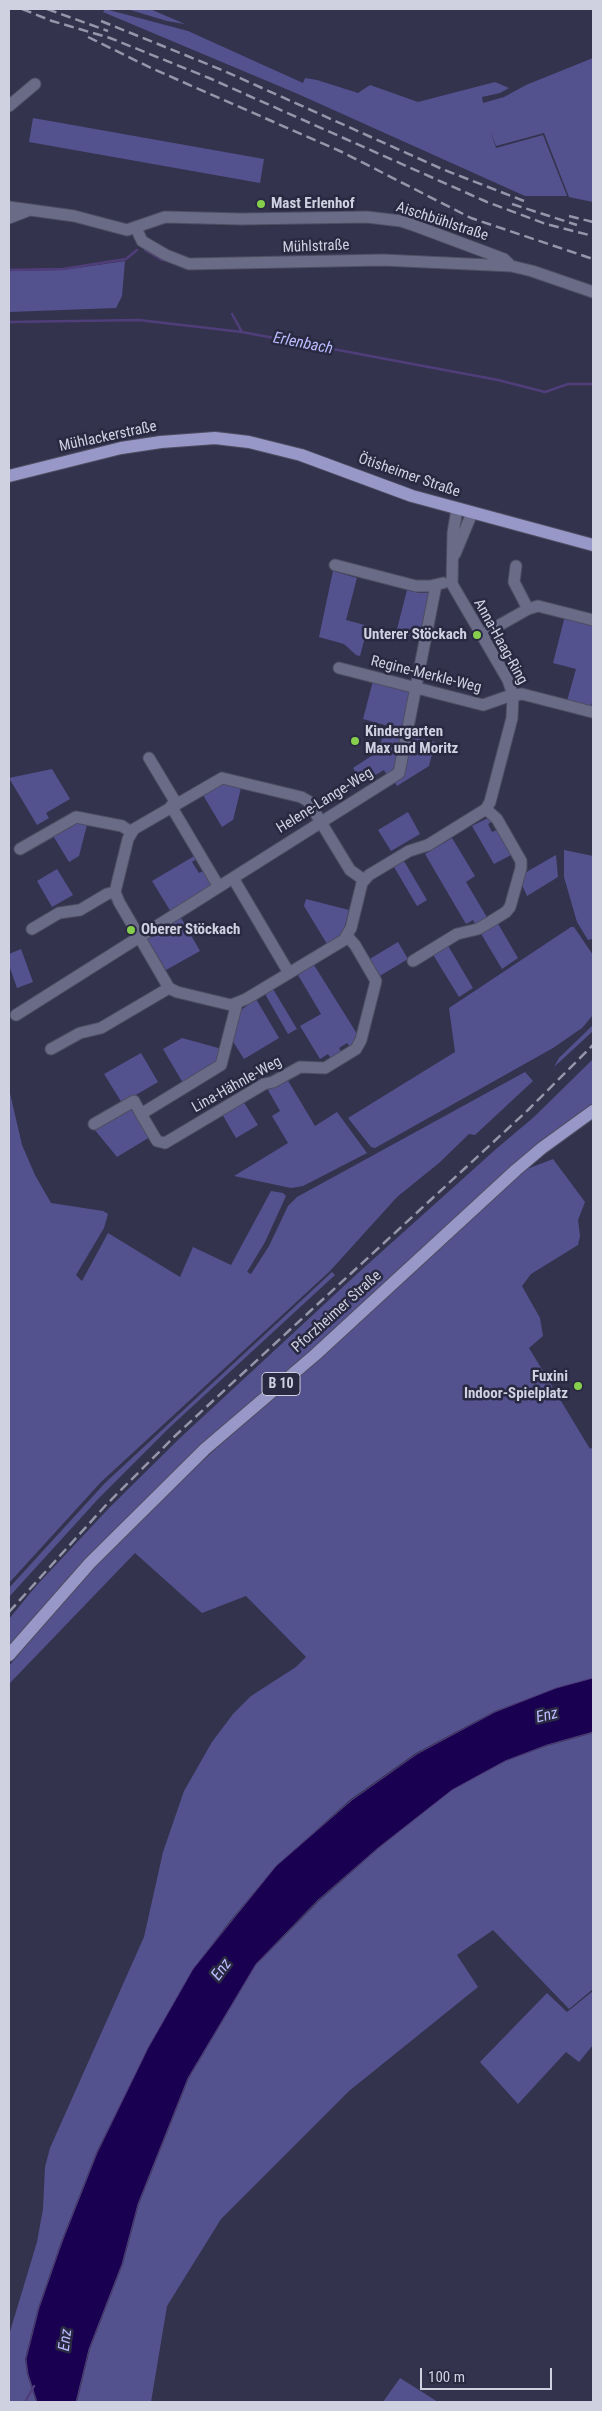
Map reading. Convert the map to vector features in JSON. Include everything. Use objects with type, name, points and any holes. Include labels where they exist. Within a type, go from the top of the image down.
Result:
[{"type":"main road","name":"Mühlackerstraße","points":[[9,476],[121,448],[161,442],[215,438]]},
{"type":"main road","name":"Ötisheimer Straße","points":[[215,438],[250,442],[301,454],[412,496],[593,545]]},
{"type":"main road","name":"Pforzheimer Straße","points":[[9,1656],[90,1563],[205,1449],[321,1349],[516,1170],[542,1148],[593,1111]]},
{"type":"street","points":[[9,106],[35,84]]},
{"type":"street","name":"Aischbühlstraße","points":[[9,207],[74,216],[127,230],[165,217],[241,219],[368,217],[401,221],[413,225],[504,259],[511,266]]},
{"type":"street","points":[[9,218],[27,213],[28,210]]},
{"type":"street","name":"Mühlstraße","points":[[136,228],[142,240],[166,255],[189,264],[383,260],[511,266]]},
{"type":"street","points":[[511,266],[532,271],[593,292]]},
{"type":"street","points":[[335,565],[416,586],[436,585],[451,580],[454,555],[453,534],[457,509]]},
{"type":"street","points":[[454,555],[472,513]]},
{"type":"street","points":[[516,566],[514,582],[528,608]]},
{"type":"street","name":"Anna-Haag-Ring","points":[[451,580],[458,596],[508,680],[513,695],[512,718],[490,802],[486,808]]},
{"type":"street","name":"Helene-Lange-Weg","points":[[16,1015],[399,772],[436,585]]},
{"type":"street","points":[[482,635],[528,608],[538,606],[593,620]]},
{"type":"street","name":"Regine-Merkle-Weg","points":[[339,668],[483,705],[513,695],[530,696],[592,712]]},
{"type":"street","points":[[149,758],[219,887]]},
{"type":"street","points":[[364,880],[350,870],[311,805],[301,797],[227,778],[217,779],[131,832],[115,892],[169,988],[177,992],[226,1004],[237,1003],[340,943],[347,936],[364,880],[409,851],[428,845],[486,808],[497,819],[521,861],[521,868],[510,907],[506,912],[478,929],[457,934],[413,961]]},
{"type":"street","points":[[20,849],[76,817],[86,817],[122,826],[131,832]]},
{"type":"street","points":[[232,878],[289,973]]},
{"type":"street","points":[[32,929],[60,913],[80,910],[107,894],[115,892]]},
{"type":"street","name":"Lina-Hähnle-Weg","points":[[237,1003],[221,1065],[141,1114],[157,1141],[165,1143],[264,1084],[273,1082],[300,1067],[325,1068],[354,1051],[362,1040],[376,981],[355,945],[347,936]]},
{"type":"street","points":[[52,1049],[80,1033],[101,1028],[169,988]]},
{"type":"street","points":[[94,1124],[134,1101],[141,1114]]},
{"type":"shaded area","points":[[105,9],[188,31],[303,83],[305,78],[317,80],[358,93],[370,85],[418,102],[495,82],[509,88],[500,93],[482,97],[483,103],[504,97],[526,85],[593,58],[593,202],[569,197],[544,133],[496,146],[490,129],[496,148],[543,135],[567,196],[525,196],[298,94],[103,12]]},
{"type":"shaded area","points":[[127,9],[150,9],[185,24],[167,21]]},
{"type":"shaded area","points":[[33,118],[264,159],[260,183],[29,142]]},
{"type":"shaded area","points":[[125,261],[122,296],[116,308],[9,312],[9,271],[63,270]]},
{"type":"shaded area","points":[[333,571],[357,578],[346,620],[368,626],[360,656],[356,655],[344,644],[319,637]]},
{"type":"shaded area","points":[[407,590],[431,593],[422,639],[396,633]]},
{"type":"shaded area","points":[[565,616],[592,623],[593,698],[591,707],[567,701],[576,669],[553,663]]},
{"type":"shaded area","points":[[373,681],[411,691],[403,730],[363,719]]},
{"type":"shaded area","points":[[384,729],[403,733],[395,770],[387,775],[384,770],[362,783],[353,768],[379,751]]},
{"type":"shaded area","points":[[410,736],[435,742],[429,766],[397,786],[394,781]]},
{"type":"shaded area","points":[[52,769],[70,799],[46,813],[49,818],[37,825],[9,778]]},
{"type":"shaded area","points":[[228,784],[241,788],[233,820],[222,827],[203,795],[218,786]]},
{"type":"shaded area","points":[[408,812],[420,834],[391,851],[378,830]]},
{"type":"shaded area","points":[[488,818],[493,821],[488,824],[492,832],[499,829],[513,854],[494,864],[472,826]]},
{"type":"shaded area","points":[[74,821],[88,821],[79,856],[69,862],[52,834]]},
{"type":"shaded area","points":[[452,838],[475,876],[466,882],[488,919],[476,926],[473,920],[466,924],[425,854]]},
{"type":"shaded area","points":[[564,850],[593,856],[593,939],[588,940],[577,922],[564,877]]},
{"type":"shaded area","points":[[196,855],[198,858],[192,862],[199,873],[205,870],[214,885],[171,912],[152,881]]},
{"type":"shaded area","points":[[556,855],[558,877],[527,896],[522,885],[523,874]]},
{"type":"shaded area","points":[[404,861],[427,900],[417,906],[394,867]]},
{"type":"shaded area","points":[[57,869],[73,895],[52,907],[37,881]]},
{"type":"shaded area","points":[[306,899],[349,910],[344,929],[338,937],[327,944],[304,906]]},
{"type":"shaded area","points":[[180,916],[200,951],[166,970],[146,937]]},
{"type":"shaded area","points":[[497,922],[518,958],[502,969],[480,932]]},
{"type":"shaded area","points":[[571,927],[574,927],[593,955],[593,1015],[582,1028],[553,1048],[375,1148],[371,1147],[348,1118],[455,1052],[449,1008]]},
{"type":"shaded area","points":[[398,942],[408,959],[378,977],[368,960]]},
{"type":"shaded area","points":[[447,944],[473,988],[459,997],[432,953]]},
{"type":"shaded area","points":[[21,949],[33,982],[17,988],[9,965],[9,954]]},
{"type":"shaded area","points":[[314,965],[359,1037],[351,1048],[347,1043],[339,1048],[342,1053],[332,1060],[328,1054],[320,1059],[300,1026],[321,1014],[298,975]]},
{"type":"shaded area","points":[[273,989],[297,1029],[288,1034],[265,994]]},
{"type":"shaded area","points":[[256,999],[279,1038],[244,1059],[232,1040],[241,1010]]},
{"type":"shaded area","points":[[593,1025],[593,1031],[554,1067],[559,1058]]},
{"type":"shaded area","points":[[182,1038],[222,1049],[215,1065],[183,1083],[163,1049]]},
{"type":"shaded area","points":[[141,1053],[158,1082],[122,1103],[104,1074]]},
{"type":"shaded area","points":[[593,1059],[593,1103],[544,1140],[310,1353],[206,1441],[126,1518],[69,1577],[9,1647],[9,1619],[36,1586],[109,1508],[180,1438],[358,1273],[534,1117]]},
{"type":"shaded area","points":[[525,1072],[533,1081],[475,1135],[469,1134],[439,1163],[397,1197],[330,1271],[101,1482],[9,1583],[9,1089],[22,1145],[35,1175],[51,1203],[103,1211],[108,1214],[104,1228],[76,1275],[82,1281],[108,1233],[180,1277],[193,1247],[231,1265],[271,1191],[283,1193],[286,1196],[265,1242],[247,1272],[251,1274],[269,1246],[288,1206],[297,1197]]},
{"type":"shaded area","points":[[287,1079],[315,1126],[337,1112],[367,1153],[303,1186],[291,1188],[234,1176],[288,1143],[272,1116],[280,1111],[268,1090]]},
{"type":"shaded area","points":[[243,1101],[258,1125],[236,1138],[222,1114]]},
{"type":"shaded area","points":[[132,1106],[150,1137],[117,1157],[94,1129]]},
{"type":"shaded area","points":[[553,1159],[585,1202],[578,1220],[580,1236],[578,1245],[531,1274],[522,1286],[540,1318],[543,1336],[529,1348],[590,1449],[593,1447],[593,1678],[556,1688],[495,1711],[416,1753],[351,1799],[276,1866],[230,1921],[193,1969],[148,2048],[96,2153],[61,2242],[38,2308],[25,2359],[27,2374],[36,2402],[9,2402],[9,2335],[37,2242],[43,2209],[45,2167],[50,2148],[144,1937],[163,1852],[184,1791],[212,1742],[233,1714],[251,1696],[296,1667],[306,1657],[246,1596],[202,1613],[135,1553],[9,1684],[9,1666],[79,1583],[165,1495],[501,1190],[527,1169]]},
{"type":"shaded area","points":[[332,1272],[335,1275],[169,1428],[99,1498],[9,1597],[9,1588],[105,1483]]},
{"type":"shaded area","points":[[593,1733],[593,1989],[569,2009],[493,1930],[457,1955],[478,1987],[349,2091],[221,2219],[167,2306],[151,2402],[77,2402],[90,2349],[123,2264],[139,2204],[189,2078],[256,1965],[319,1901],[379,1848],[452,1790],[506,1761],[547,1746]]},
{"type":"shaded area","points":[[593,1991],[593,2045],[579,2062],[566,2052],[518,2104],[480,2062],[547,1993],[567,2012]]},
{"type":"shaded area","points":[[400,2378],[438,2402],[383,2402]]},
{"type":"water","name":"Enz","points":[[593,1678],[593,1732],[547,1745],[505,1761],[452,1790],[378,1848],[318,1900],[256,1964],[188,2078],[138,2204],[122,2264],[89,2349],[76,2402],[37,2402],[28,2374],[26,2359],[39,2308],[62,2242],[97,2153],[148,2048],[193,1969],[276,1866],[352,1800],[417,1754],[495,1712],[556,1688]]},
{"type":"waterway","points":[[9,270],[63,269],[126,259],[137,250]]},
{"type":"waterway","points":[[145,250],[162,260]]},
{"type":"waterway","points":[[232,314],[242,332]]},
{"type":"waterway","name":"Erlenbach","points":[[9,322],[139,320],[242,332],[498,380],[545,392],[568,384],[593,384]]},
{"type":"waterway","points":[[25,2402],[34,2386]]},
{"type":"railway","points":[[22,9],[52,21],[110,38],[209,78],[487,202],[546,224],[593,236]]},
{"type":"railway","points":[[47,9],[108,31]]},
{"type":"railway","points":[[101,21],[222,70],[442,169],[524,201]]},
{"type":"railway","points":[[88,37],[151,68],[342,152],[471,218],[593,259]]},
{"type":"railway","points":[[512,204],[577,225]]},
{"type":"railway","points":[[569,216],[593,222]]},
{"type":"railway","points":[[9,1612],[106,1505],[176,1435],[528,1110],[593,1045]]},
{"type":"place","name":"Mast Erlenhof","points":[[261,204]]},
{"type":"place","name":"Unterer Stöckach","points":[[477,635]]},
{"type":"place","name":"Kindergarten Max und Moritz","points":[[355,741]]},
{"type":"place","name":"Oberer Stöckach","points":[[131,930]]},
{"type":"place","name":"Fuxini Indoor-Spielplatz","points":[[578,1386]]}]
